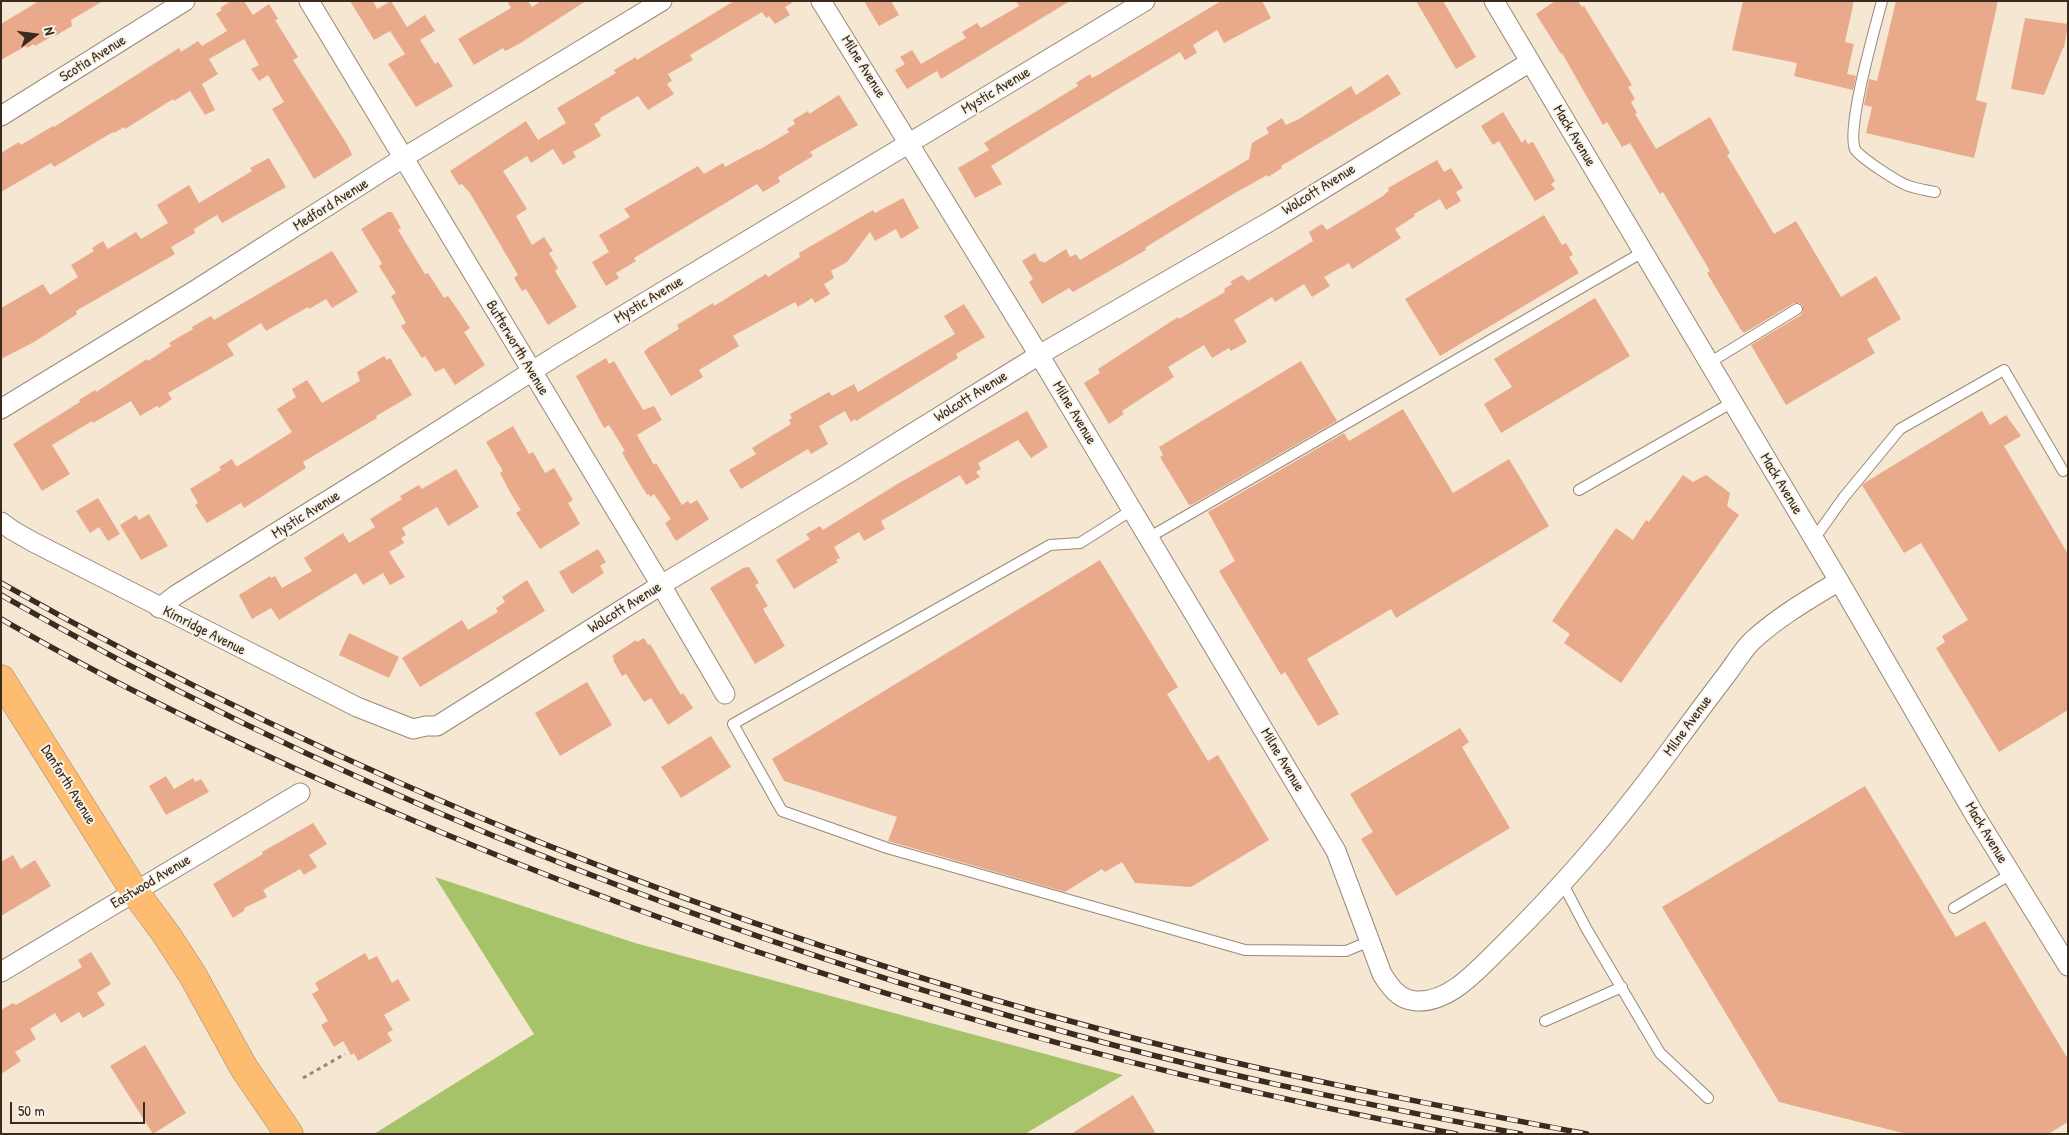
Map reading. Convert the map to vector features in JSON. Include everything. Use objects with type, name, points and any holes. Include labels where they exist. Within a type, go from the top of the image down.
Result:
[{"type":"main road","name":"Danforth Avenue","points":[[1,679],[135,892],[155,939],[210,1031],[244,1068],[290,1132]]},
{"type":"street","name":"Scotia Avenue","points":[[1,116],[185,1]]},
{"type":"street","name":"Butterworth Avenue","points":[[309,1],[725,694]]},
{"type":"street","name":"Medford Avenue","points":[[1,409],[202,286],[403,158],[662,1]]},
{"type":"street","name":"Milne Avenue","points":[[822,1],[1039,355],[1336,851],[1382,974],[1394,991],[1405,998],[1417,1001],[1437,997],[1452,990],[1469,977],[1536,913],[1588,856],[1656,770],[1752,642],[1792,609],[1839,581]]},
{"type":"street","name":"Mystic Avenue","points":[[159,608],[176,594],[372,473],[532,371],[1145,1]]},
{"type":"street","name":"Mack Avenue","points":[[1494,1],[2068,966]]},
{"type":"street","name":"Wolcott Avenue","points":[[413,729],[437,726],[661,585],[848,474],[1039,355],[1274,219],[1530,62]]},
{"type":"street","name":"Kimridge Avenue","points":[[1,522],[26,538],[159,608],[357,707],[413,729]]},
{"type":"street","name":"Eastwood Avenue","points":[[1,972],[300,793]]},
{"type":"lane","points":[[1882,1],[1856,109],[1854,140],[1856,150],[1878,169],[1908,186],[1935,192]]},
{"type":"lane","points":[[1148,538],[1643,252]]},
{"type":"lane","points":[[1709,363],[1797,309]]},
{"type":"lane","points":[[1814,539],[1844,497],[1900,429],[2004,370],[2063,471]]},
{"type":"lane","points":[[1579,490],[1733,402]]},
{"type":"lane","points":[[1132,510],[1080,542],[1050,545],[733,724],[782,811],[887,848],[1244,950],[1346,951],[1370,941]]},
{"type":"lane","points":[[1954,908],[2012,874]]},
{"type":"lane","points":[[1563,884],[1586,928],[1660,1053],[1708,1098]]},
{"type":"lane","points":[[1545,1021],[1622,987]]},
{"type":"path","points":[[303,1078],[345,1054]]},
{"type":"green space","points":[[435,877],[635,943],[1123,1075],[1025,1134],[374,1134],[534,1034]]},
{"type":"building","points":[[39,1],[103,1],[71,20],[72,26],[55,36],[35,46],[34,44],[27,48],[26,46],[1,60],[1,24]]},
{"type":"building","points":[[231,1],[244,1],[253,15],[269,4],[278,19],[275,20],[298,57],[293,60],[347,144],[352,155],[314,179],[272,109],[284,102],[268,75],[259,81],[251,69],[259,65],[244,39],[209,59],[218,74],[202,84],[215,110],[205,115],[190,91],[174,101],[173,99],[125,129],[124,127],[113,132],[54,167],[51,163],[1,192],[1,153],[19,142],[21,145],[54,127],[179,48],[181,52],[198,41],[202,46],[227,31],[216,14],[222,10],[220,8]]},
{"type":"building","points":[[350,1],[373,1],[377,9],[391,1],[407,27],[425,15],[435,31],[420,40],[435,64],[438,62],[453,86],[416,107],[388,64],[405,54],[390,31],[374,40]]},
{"type":"building","points":[[507,1],[528,1],[532,7],[541,1],[586,1],[519,44],[505,51],[503,48],[474,65],[458,39],[511,8]]},
{"type":"building","points":[[734,1],[795,1],[785,7],[790,15],[775,24],[769,16],[766,18],[762,12],[690,55],[693,60],[668,74],[672,81],[667,84],[674,94],[648,110],[638,96],[600,118],[601,120],[594,124],[601,136],[573,152],[576,157],[563,165],[553,149],[531,163],[527,156],[503,171],[527,209],[516,216],[532,245],[544,237],[553,251],[549,253],[558,268],[555,271],[577,307],[548,325],[526,289],[522,291],[514,278],[518,275],[470,193],[462,184],[459,185],[450,171],[526,121],[538,140],[566,123],[557,108],[616,73],[614,70],[636,57],[637,60]]},
{"type":"building","points":[[864,1],[891,1],[899,15],[879,26]]},
{"type":"building","points":[[1016,1],[1070,1],[941,79],[937,71],[907,89],[895,70],[905,64],[900,57],[912,50],[921,64],[966,38],[962,32],[977,23],[981,28],[1019,6]]},
{"type":"building","points":[[1221,1],[1262,1],[1271,18],[1224,43],[1217,30],[1193,45],[1197,53],[1185,60],[1180,52],[1048,131],[991,166],[1002,184],[975,198],[958,168],[989,150],[984,143],[1078,86],[1076,83],[1090,74],[1092,78],[1098,75]]},
{"type":"building","points":[[1416,1],[1443,1],[1476,57],[1456,69]]},
{"type":"building","points":[[1555,1],[1578,1],[1582,7],[1584,6],[1632,85],[1628,87],[1635,99],[1631,102],[1637,113],[1635,114],[1656,149],[1710,117],[1730,153],[1727,155],[1774,234],[1796,221],[1841,297],[1876,276],[1901,319],[1867,339],[1875,353],[1786,405],[1751,345],[1801,315],[1803,306],[1800,303],[1794,303],[1744,333],[1741,330],[1707,273],[1710,271],[1663,192],[1660,194],[1630,143],[1622,147],[1607,122],[1603,125],[1562,53],[1536,14]]},
{"type":"building","points":[[1743,1],[1854,1],[1845,42],[1854,44],[1847,74],[1856,76],[1853,90],[1794,76],[1797,63],[1732,50]]},
{"type":"building","points":[[1896,1],[1998,1],[1976,100],[1987,103],[1974,158],[1866,133],[1872,107],[1864,105],[1869,79],[1877,81]]},
{"type":"building","points":[[2025,18],[2068,24],[2064,48],[2044,95],[2011,89]]},
{"type":"building","points":[[1388,74],[1401,94],[1281,166],[1282,168],[1268,177],[1267,175],[1228,197],[1154,242],[1145,248],[1146,250],[1073,292],[1069,288],[1042,304],[1029,282],[1033,279],[1022,261],[1035,253],[1040,262],[1044,263],[1066,249],[1070,257],[1076,254],[1080,260],[1249,159],[1252,143],[1269,133],[1266,128],[1282,118],[1286,125],[1299,119],[1351,86],[1356,95]]},
{"type":"building","points":[[839,95],[858,125],[810,152],[813,156],[778,177],[780,182],[763,192],[757,184],[634,258],[636,261],[616,273],[619,278],[606,286],[592,262],[609,252],[599,235],[630,217],[624,209],[698,166],[704,174],[723,163],[725,167],[759,150],[789,132],[787,129],[795,124],[793,120],[808,111],[809,114]]},
{"type":"building","points":[[1503,112],[1522,143],[1525,139],[1528,144],[1533,142],[1555,181],[1551,184],[1555,189],[1535,201],[1499,141],[1493,145],[1481,126]]},
{"type":"building","points":[[269,158],[286,187],[222,223],[217,215],[194,229],[195,233],[171,247],[175,254],[76,311],[77,314],[34,342],[1,359],[1,308],[43,284],[50,295],[78,277],[71,265],[94,251],[92,248],[103,241],[108,249],[136,232],[141,239],[168,223],[157,205],[189,185],[199,203],[252,171],[250,168]]},
{"type":"building","points":[[1437,160],[1444,172],[1451,168],[1463,188],[1456,192],[1461,201],[1446,210],[1440,199],[1414,214],[1415,216],[1395,229],[1401,238],[1352,269],[1349,263],[1324,277],[1330,286],[1312,297],[1304,284],[1275,302],[1272,297],[1234,320],[1247,342],[1231,351],[1229,348],[1212,358],[1204,345],[1168,367],[1174,377],[1122,411],[1124,414],[1109,424],[1084,383],[1100,373],[1098,369],[1178,317],[1179,319],[1225,292],[1224,289],[1232,284],[1230,282],[1242,275],[1248,281],[1313,241],[1309,232],[1322,224],[1327,230],[1383,196],[1389,190],[1388,188]]},
{"type":"building","points":[[903,198],[919,228],[901,239],[896,229],[875,241],[870,232],[847,262],[831,271],[834,278],[824,284],[830,294],[815,303],[812,298],[798,307],[795,302],[733,336],[739,346],[699,370],[703,377],[671,396],[644,352],[648,348],[679,329],[677,325],[713,303],[714,306],[766,274],[768,277],[800,257],[799,253],[873,210],[875,213]]},
{"type":"building","points":[[388,212],[392,212],[401,228],[398,230],[425,274],[428,273],[444,298],[448,296],[470,328],[464,332],[485,365],[455,385],[444,368],[435,372],[425,356],[422,358],[401,326],[406,323],[391,296],[396,293],[379,266],[382,263],[361,229]]},
{"type":"building","points":[[1544,215],[1562,245],[1566,243],[1573,255],[1569,257],[1579,273],[1440,356],[1405,299]]},
{"type":"building","points":[[332,251],[358,292],[332,308],[326,299],[266,331],[261,323],[227,344],[234,355],[168,393],[172,399],[159,408],[157,406],[140,416],[131,401],[93,423],[92,421],[52,445],[70,474],[42,491],[13,444],[80,402],[79,400],[95,390],[96,392],[171,346],[169,343],[193,329],[192,327],[211,316],[214,320]]},
{"type":"building","points":[[1595,298],[1630,356],[1501,433],[1484,404],[1512,387],[1494,359]]},
{"type":"building","points":[[964,304],[985,337],[956,354],[958,358],[856,421],[855,419],[851,422],[845,411],[819,426],[828,444],[811,454],[808,449],[741,489],[729,470],[756,454],[752,448],[791,424],[789,420],[792,418],[790,414],[829,392],[832,396],[854,384],[858,392],[955,334],[944,316]]},
{"type":"building","points":[[384,356],[387,360],[390,358],[412,395],[303,462],[306,468],[244,508],[241,503],[207,523],[195,505],[198,503],[190,489],[221,470],[219,467],[232,459],[236,466],[238,466],[292,432],[277,409],[296,397],[292,389],[307,380],[322,403],[360,381],[357,372]]},
{"type":"building","points":[[606,358],[609,364],[614,361],[643,410],[654,406],[662,420],[637,435],[654,465],[656,463],[682,505],[688,501],[690,504],[697,500],[709,519],[676,541],[665,523],[671,519],[654,494],[650,497],[649,494],[647,495],[622,452],[625,451],[609,425],[604,428],[576,376]]},
{"type":"building","points":[[1301,361],[1337,421],[1189,505],[1160,457],[1163,455],[1159,447]]},
{"type":"building","points":[[1403,409],[1453,493],[1509,459],[1549,526],[1396,618],[1391,609],[1307,659],[1339,714],[1318,726],[1285,672],[1281,675],[1219,571],[1235,561],[1208,512],[1344,433],[1349,441]]},
{"type":"building","points":[[1027,411],[1048,447],[1031,458],[1018,440],[978,463],[981,469],[976,472],[980,477],[966,485],[960,475],[881,521],[885,529],[864,541],[859,532],[834,547],[840,558],[836,560],[838,562],[794,589],[776,560],[810,539],[806,534],[820,526],[823,530],[899,483]]},
{"type":"building","points":[[1982,411],[1990,425],[2006,415],[2021,436],[2004,446],[2068,554],[2068,710],[1999,752],[1936,648],[1945,642],[1942,636],[1968,620],[1921,543],[1904,553],[1862,485]]},
{"type":"building","points":[[513,426],[529,454],[533,452],[545,473],[554,468],[573,500],[568,503],[580,524],[540,549],[516,513],[521,510],[500,473],[503,471],[486,442]]},
{"type":"building","points":[[456,469],[479,507],[448,526],[437,507],[402,528],[406,535],[401,538],[404,543],[389,552],[405,577],[390,585],[383,573],[363,585],[356,573],[279,620],[271,608],[252,619],[239,595],[270,576],[271,578],[275,576],[282,588],[312,571],[304,558],[343,533],[349,543],[375,527],[370,519],[402,499],[400,496],[419,485],[422,489]]},
{"type":"building","points":[[1683,475],[1693,482],[1706,475],[1730,493],[1727,506],[1739,515],[1621,683],[1564,643],[1570,634],[1552,621],[1616,528],[1633,540],[1646,520],[1649,522]]},
{"type":"building","points":[[98,498],[120,534],[108,541],[99,527],[90,533],[76,511]]},
{"type":"building","points":[[149,514],[168,546],[141,560],[120,525],[136,515],[139,520]]},
{"type":"building","points":[[598,549],[606,562],[600,566],[604,573],[572,594],[559,572]]},
{"type":"building","points":[[1100,560],[1178,687],[1167,694],[1208,761],[1218,755],[1269,840],[1191,887],[1135,883],[1122,862],[1105,872],[1102,869],[1065,892],[888,841],[897,817],[784,781],[772,759]]},
{"type":"building","points":[[749,567],[759,583],[755,585],[768,606],[763,609],[785,646],[755,664],[710,588],[743,568]]},
{"type":"building","points":[[527,580],[545,611],[420,687],[402,658],[462,620],[468,630],[498,612],[496,608],[505,602],[502,597]]},
{"type":"building","points":[[349,633],[399,657],[389,678],[339,655]]},
{"type":"building","points":[[644,638],[648,645],[650,644],[681,695],[683,693],[693,708],[668,725],[651,698],[644,702],[626,674],[622,676],[613,660],[612,656],[636,640],[637,642]]},
{"type":"building","points":[[587,682],[612,725],[560,756],[535,713]]},
{"type":"building","points":[[1460,728],[1469,742],[1462,747],[1510,828],[1396,896],[1361,839],[1373,832],[1350,794]]},
{"type":"building","points":[[711,736],[731,767],[681,798],[661,767]]},
{"type":"building","points":[[166,776],[174,789],[193,778],[195,782],[201,779],[209,792],[166,815],[149,786]]},
{"type":"building","points":[[1865,786],[1956,937],[1985,921],[2068,1059],[2068,1122],[2048,1134],[1907,1134],[1779,1102],[1662,907]]},
{"type":"building","points":[[313,823],[327,844],[309,855],[317,867],[304,875],[300,869],[263,890],[267,897],[244,908],[245,910],[233,918],[213,884],[263,854],[262,852]]},
{"type":"building","points":[[13,855],[21,869],[35,860],[51,886],[1,916],[1,862]]},
{"type":"building","points":[[91,952],[111,984],[97,993],[105,1005],[83,1018],[79,1012],[61,1023],[55,1013],[30,1029],[36,1039],[15,1052],[21,1061],[1,1074],[1,1010],[13,1003],[16,1005],[82,967],[78,960]]},
{"type":"building","points":[[365,953],[369,960],[377,956],[392,983],[398,979],[410,1000],[384,1015],[393,1030],[387,1033],[392,1041],[358,1061],[354,1053],[351,1055],[343,1041],[334,1047],[321,1025],[328,1021],[312,994],[319,990],[315,983]]},
{"type":"building","points":[[145,1045],[186,1113],[153,1134],[110,1066]]},
{"type":"building","points":[[1133,1095],[1156,1134],[1071,1134]]},
{"type":"railway","points":[[1,583],[133,655],[268,722],[404,785],[543,844],[684,898],[826,947],[969,992],[1114,1033],[1350,1088],[1587,1134]]},
{"type":"railway","points":[[1,595],[124,663],[249,726],[377,786],[506,841],[637,892],[769,940],[902,984],[1097,1041],[1217,1071],[1338,1098],[1521,1134]]},
{"type":"railway","points":[[1,619],[110,679],[222,735],[335,787],[450,836],[696,931],[820,973],[1071,1047],[1198,1079],[1326,1108],[1456,1134]]}]
